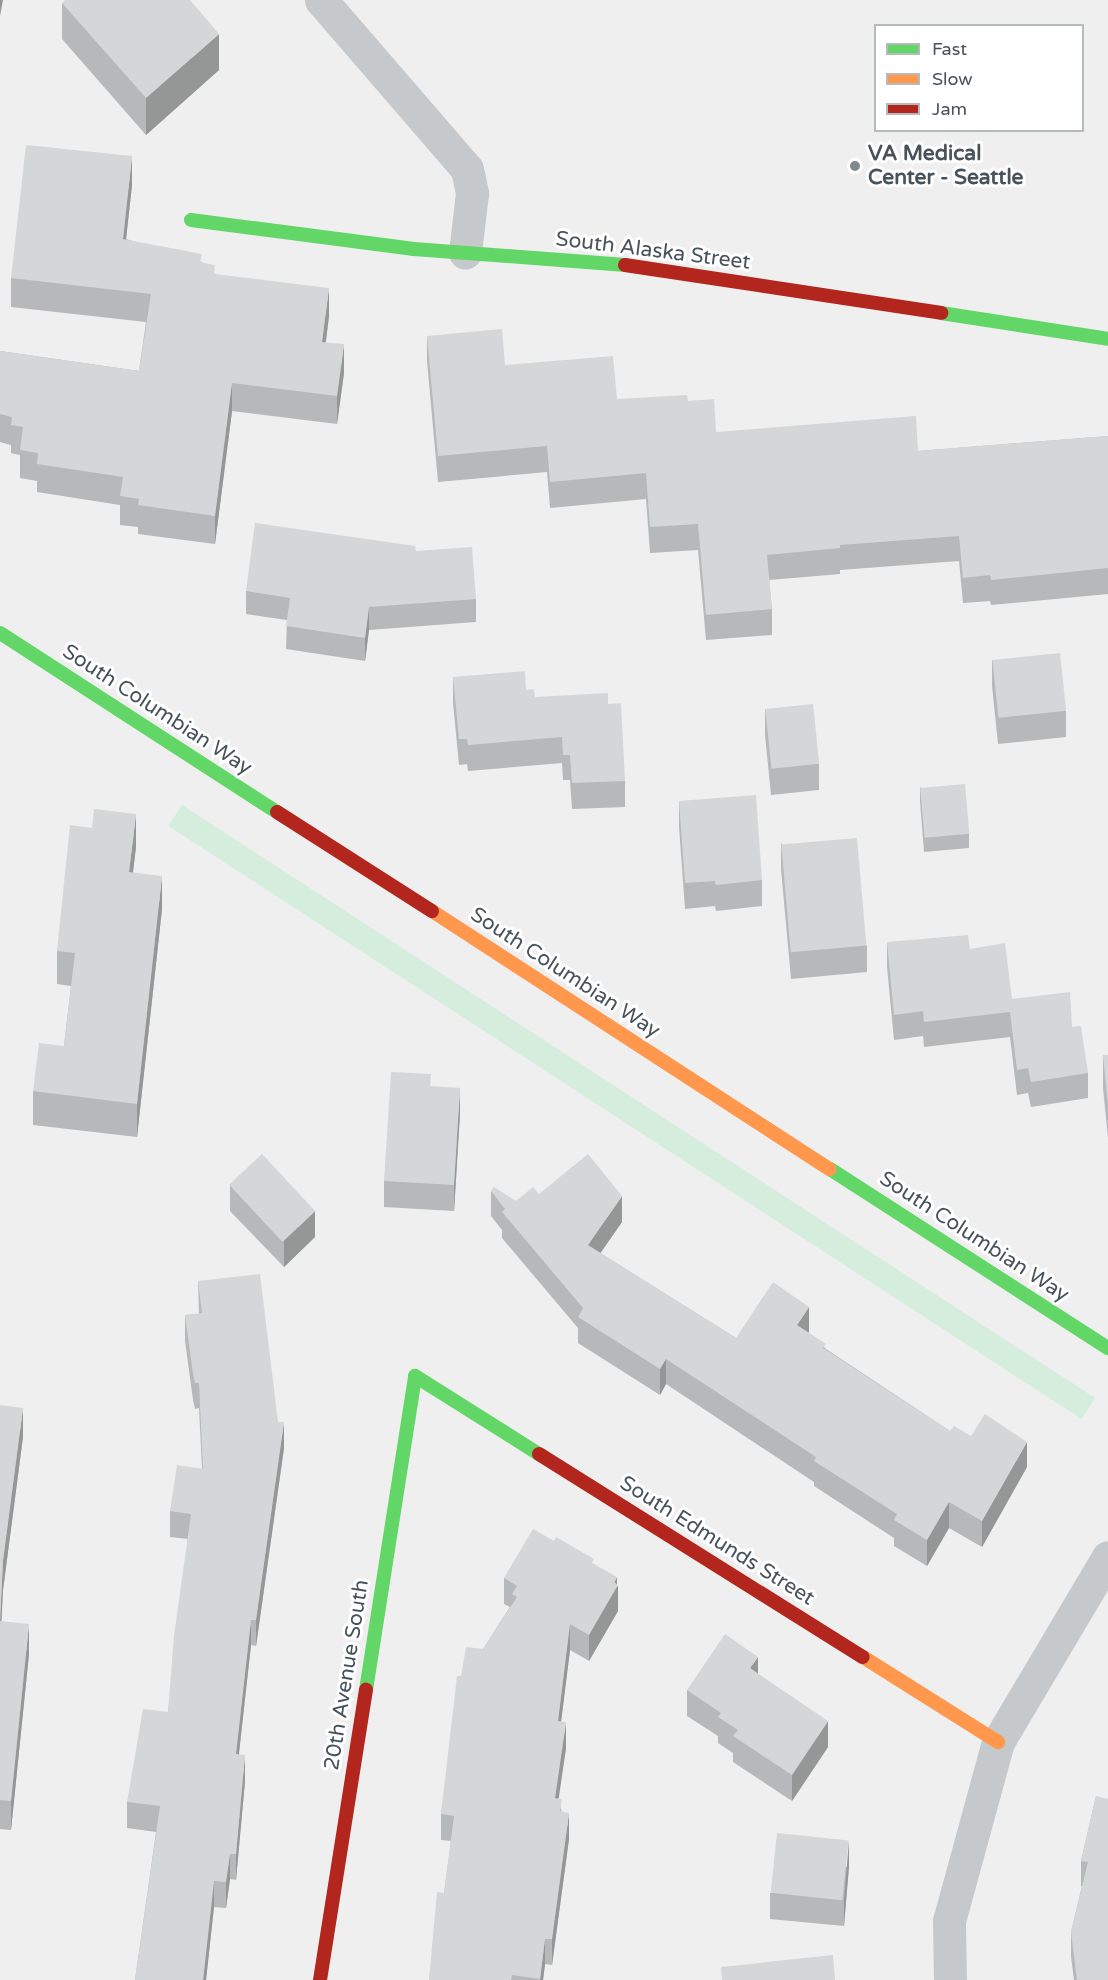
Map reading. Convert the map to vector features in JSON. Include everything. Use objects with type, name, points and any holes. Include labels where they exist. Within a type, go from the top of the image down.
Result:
[{"type":"street","points":[[321,0],[467,169],[472,193],[465,253]]},
{"type":"street","name":"South Alaska Street","points":[[191,220],[465,253],[614,263],[1108,339]]},
{"type":"street","name":"South Columbian Way","points":[[0,633],[1108,1348]]},
{"type":"street","name":"South Edmunds Street","points":[[415,1376],[998,1742]]},
{"type":"street","name":"20th Avenue South","points":[[320,1980],[415,1376]]},
{"type":"street","points":[[950,1980],[950,1921],[998,1742],[1108,1557]]},
{"type":"green space","points":[[182,805],[1095,1398],[1082,1419],[168,826]]},
{"type":"building","points":[[65,0],[190,0],[219,34],[146,98],[62,3]]},
{"type":"building","points":[[26,145],[132,156],[123,239],[202,254],[200,262],[215,265],[214,274],[329,288],[322,342],[344,344],[337,396],[232,383],[215,516],[138,505],[139,499],[120,496],[123,477],[37,464],[38,453],[20,450],[23,427],[11,425],[12,417],[0,414],[0,351],[139,371],[151,294],[11,278]]},
{"type":"building","points":[[502,329],[505,365],[613,356],[617,399],[687,395],[688,401],[714,399],[716,432],[916,416],[918,451],[1108,436],[1108,568],[991,580],[990,575],[963,578],[959,536],[840,545],[840,548],[767,555],[772,609],[706,615],[698,524],[650,527],[646,473],[550,482],[547,446],[438,456],[427,336]]},
{"type":"building","points":[[255,523],[415,546],[416,551],[472,547],[476,599],[369,607],[365,638],[286,626],[290,598],[246,591]]},
{"type":"building","points":[[1060,653],[1066,711],[998,718],[992,660]]},
{"type":"building","points":[[525,671],[526,690],[534,689],[535,697],[608,693],[608,704],[621,703],[625,781],[572,783],[570,755],[563,755],[562,737],[468,745],[467,739],[459,739],[453,677]]},
{"type":"building","points":[[813,704],[819,764],[772,769],[765,709]]},
{"type":"building","points":[[965,784],[969,834],[925,838],[920,788]]},
{"type":"building","points":[[756,795],[762,880],[716,885],[715,881],[685,883],[679,801]]},
{"type":"building","points":[[94,809],[136,814],[129,872],[162,876],[137,1104],[33,1091],[39,1043],[64,1046],[75,953],[57,951],[70,825],[92,828]]},
{"type":"building","points":[[857,838],[866,946],[791,952],[781,845]]},
{"type":"building","points":[[968,935],[970,949],[1005,943],[1012,999],[1070,992],[1072,1027],[1081,1026],[1088,1073],[1031,1082],[1028,1068],[1017,1070],[1010,1012],[924,1022],[923,1011],[894,1015],[887,942]]},
{"type":"building","points":[[1103,1055],[1108,1055],[1108,1105]]},
{"type":"building","points":[[391,1072],[431,1074],[430,1086],[460,1088],[454,1185],[384,1181]]},
{"type":"building","points":[[262,1154],[315,1211],[282,1242],[229,1185]]},
{"type":"building","points":[[588,1154],[622,1196],[588,1245],[736,1338],[773,1282],[809,1307],[797,1325],[826,1344],[823,1348],[950,1431],[954,1426],[971,1436],[985,1414],[1027,1442],[982,1521],[949,1502],[927,1540],[894,1520],[897,1514],[814,1461],[816,1457],[666,1359],[660,1369],[578,1317],[583,1308],[502,1212],[505,1209],[491,1191],[494,1187],[516,1201],[533,1187],[539,1194]]},
{"type":"building","points":[[260,1274],[278,1422],[284,1422],[256,1620],[251,1620],[236,1754],[245,1755],[236,1854],[230,1854],[226,1882],[214,1881],[203,1980],[135,1980],[160,1806],[127,1802],[143,1709],[168,1712],[174,1636],[191,1514],[170,1511],[177,1465],[203,1469],[199,1383],[195,1383],[193,1374],[185,1315],[202,1313],[198,1281]]},
{"type":"building","points":[[0,1405],[23,1408],[3,1561],[0,1621]]},
{"type":"building","points":[[533,1529],[554,1541],[556,1537],[594,1559],[592,1563],[617,1577],[614,1582],[618,1585],[589,1635],[570,1624],[558,1721],[566,1722],[555,1798],[562,1799],[560,1811],[569,1813],[552,1939],[545,1939],[540,1979],[512,1975],[511,1980],[429,1980],[437,1892],[444,1893],[454,1816],[441,1814],[457,1676],[461,1676],[466,1647],[483,1649],[517,1597],[512,1594],[517,1586],[504,1578]]},
{"type":"building","points":[[0,1621],[29,1624],[11,1801],[0,1800]]},
{"type":"building","points":[[725,1634],[758,1657],[750,1668],[828,1721],[792,1775],[733,1736],[738,1730],[718,1717],[721,1713],[687,1690]]},
{"type":"building","points":[[1096,1796],[1108,1799],[1108,1980],[1077,1980],[1071,1932],[1088,1862],[1081,1861]]},
{"type":"building","points":[[777,1833],[849,1841],[842,1900],[771,1893]]},
{"type":"building","points":[[833,1955],[835,1980],[722,1980],[721,1967]]},
{"type":"traffic: fast","points":[[191,220],[414,249],[625,265]]},
{"type":"traffic: fast","points":[[941,313],[1108,339]]},
{"type":"traffic: fast","points":[[0,633],[277,812]]},
{"type":"traffic: fast","points":[[830,1169],[1108,1348]]},
{"type":"traffic: fast","points":[[366,1690],[415,1376],[539,1454]]},
{"type":"traffic: slow","points":[[432,911],[830,1169]]},
{"type":"traffic: slow","points":[[863,1657],[998,1742]]},
{"type":"traffic: jam","points":[[625,265],[941,313]]},
{"type":"traffic: jam","points":[[277,812],[432,911]]},
{"type":"traffic: jam","points":[[539,1454],[863,1657]]},
{"type":"traffic: jam","points":[[320,1980],[366,1690]]},
{"type":"place","name":"VA Medical Center - Seattle","points":[[855,166]]}]
